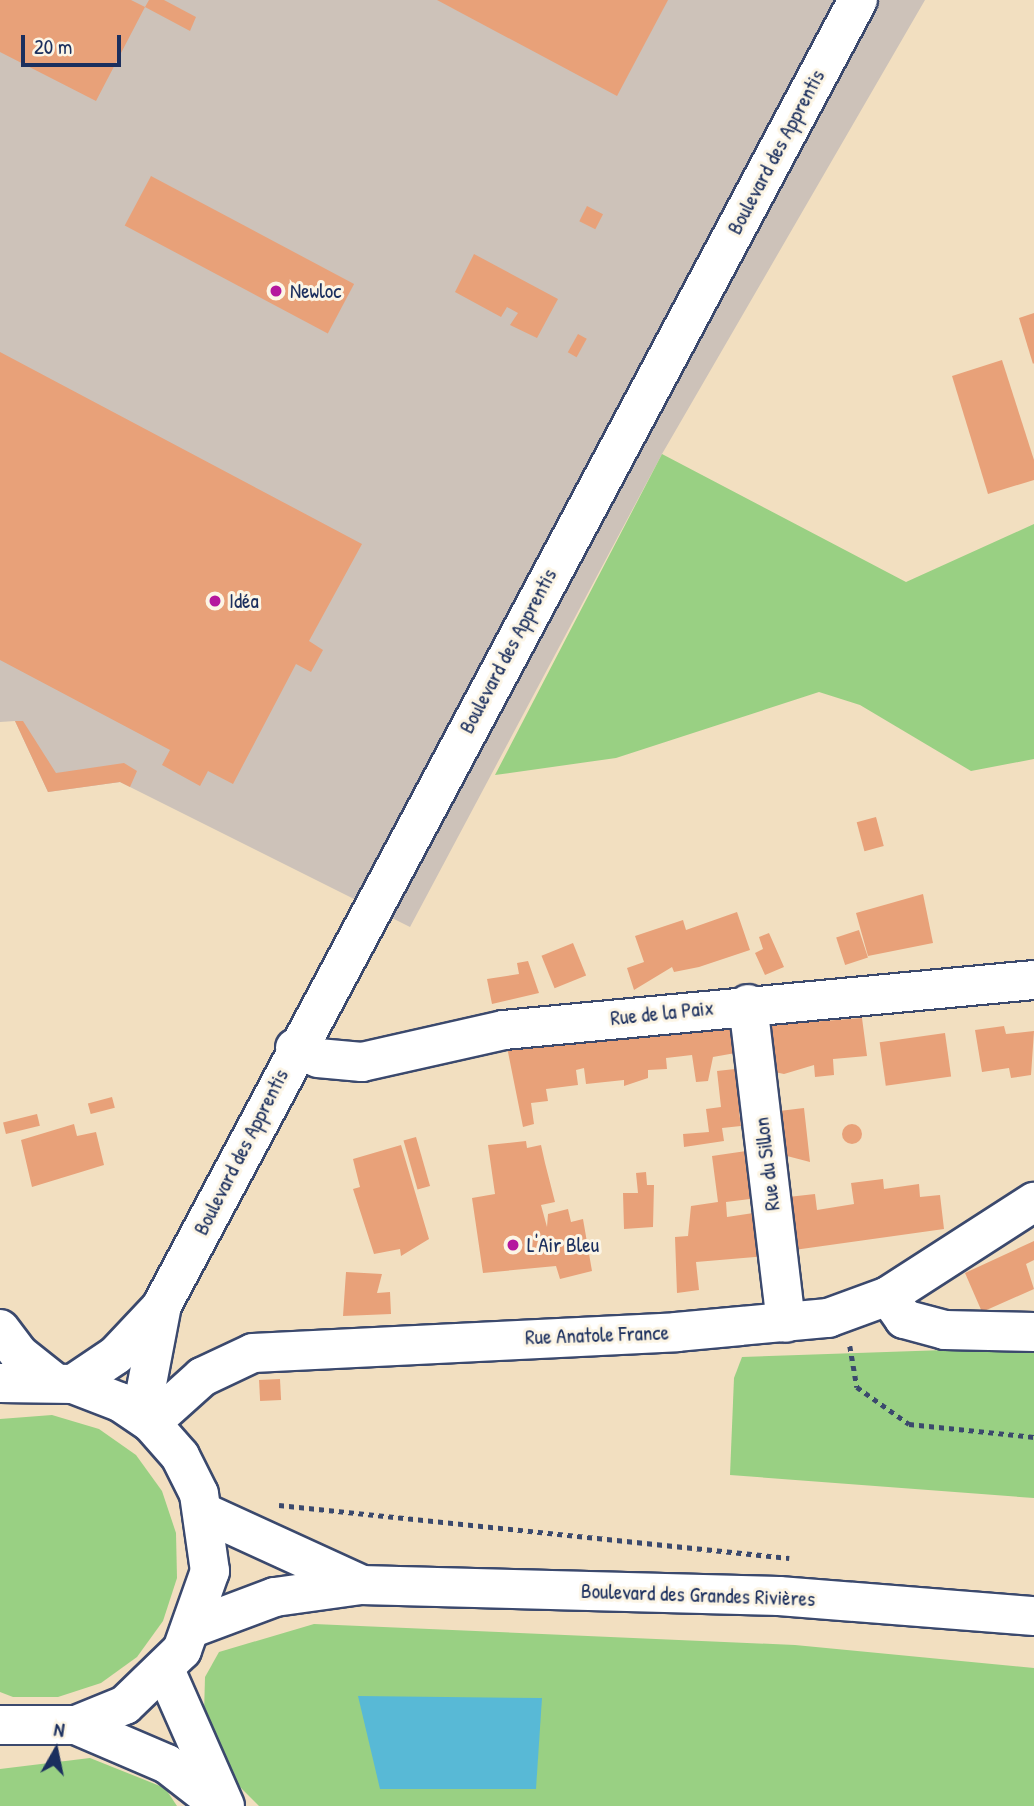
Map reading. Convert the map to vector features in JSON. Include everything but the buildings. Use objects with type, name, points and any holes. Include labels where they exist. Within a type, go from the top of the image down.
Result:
[{"type":"main road","name":"Boulevard des Apprentis","points":[[63,1382],[116,1355],[162,1305],[295,1048],[858,0]]},
{"type":"main road","name":"Rue de la Paix","points":[[295,1048],[318,1058],[362,1062],[504,1030],[748,1004],[1034,980]]},
{"type":"main road","name":"Rue du Sillon","points":[[748,1004],[786,1323]]},
{"type":"main road","name":"Rue Anatole France","points":[[146,1419],[202,1377],[253,1353],[786,1323],[828,1318],[888,1296],[1034,1202]]},
{"type":"main road","points":[[888,1296],[904,1319],[945,1329],[1034,1332]]},
{"type":"main road","name":"Boulevard des Apprentis","points":[[146,1419],[162,1305]]},
{"type":"main road","points":[[0,1329],[19,1354],[63,1382],[146,1419],[180,1456],[205,1513],[210,1571],[195,1627],[166,1672],[125,1705],[76,1725],[6,1731]]},
{"type":"main road","points":[[0,1383],[63,1382]]},
{"type":"main road","name":"Boulevard des Grandes Rivières","points":[[205,1513],[362,1585]]},
{"type":"main road","name":"Boulevard des Grandes Rivières","points":[[195,1627],[275,1597],[362,1585],[779,1596],[1034,1616]]},
{"type":"main road","points":[[166,1672],[223,1806]]},
{"type":"main road","points":[[76,1725],[167,1764],[223,1806]]},
{"type":"path","points":[[828,1318],[853,1351],[857,1387],[909,1424],[1034,1437]]},
{"type":"path","points":[[270,1503],[802,1559]]},
{"type":"shaded area","points":[[0,0],[925,0],[662,454],[410,927],[120,782],[48,792],[15,721],[0,722]]},
{"type":"shaded area","points":[[344,1804],[856,1806],[340,1806]]},
{"type":"green space","points":[[662,454],[906,582],[1034,524],[1034,759],[971,771],[860,705],[819,692],[616,758],[495,775]]},
{"type":"green space","points":[[1034,1347],[1034,1498],[730,1475],[734,1378],[742,1357]]},
{"type":"green space","points":[[52,1415],[99,1429],[136,1455],[162,1491],[176,1533],[177,1578],[163,1621],[137,1657],[101,1683],[58,1697],[13,1697],[0,1692],[0,1419]]},
{"type":"green space","points":[[314,1624],[795,1645],[1034,1668],[1034,1806],[259,1806],[229,1776],[204,1714],[205,1677],[219,1652]]},
{"type":"green space","points":[[90,1758],[165,1788],[177,1806],[0,1806],[0,1769]]},
{"type":"water","points":[[358,1696],[542,1698],[536,1789],[380,1789]]},
{"type":"place","name":"Newloc","points":[[276,291]]},
{"type":"place","name":"Idéa","points":[[215,601]]},
{"type":"place","name":"L'Air Bleu","points":[[513,1245]]}]
